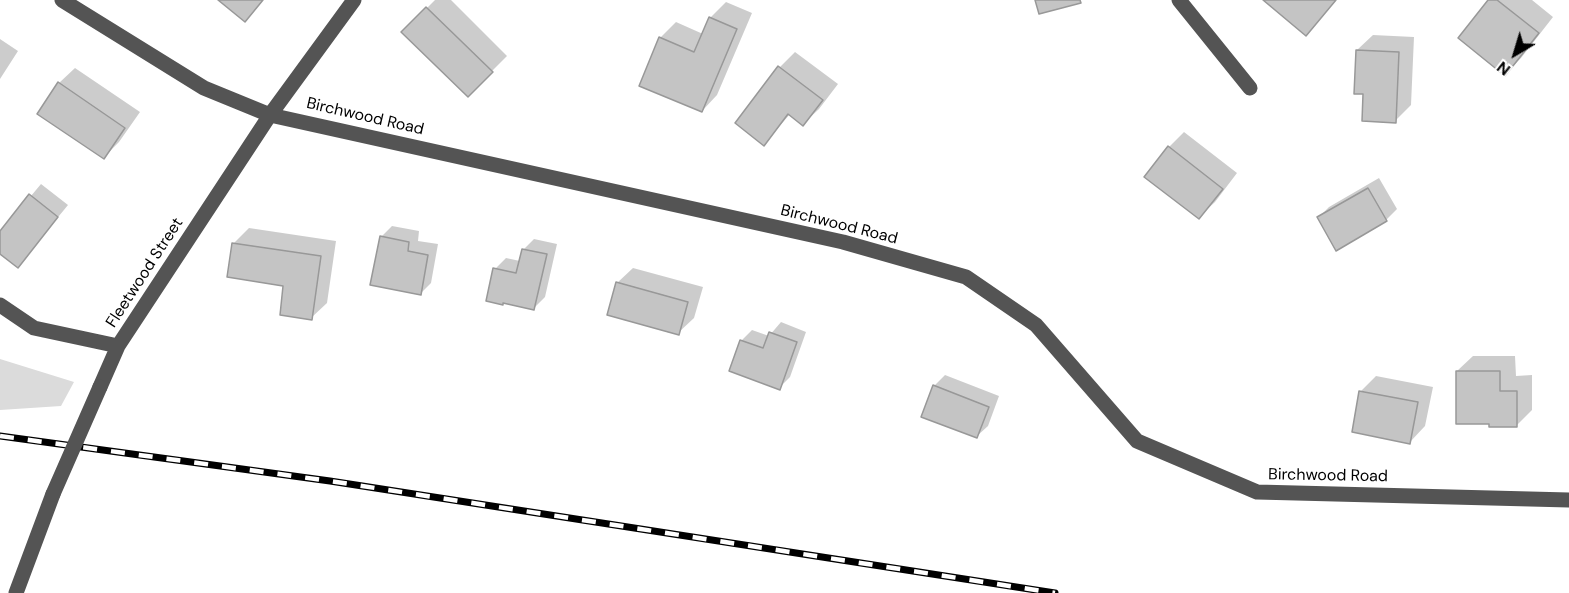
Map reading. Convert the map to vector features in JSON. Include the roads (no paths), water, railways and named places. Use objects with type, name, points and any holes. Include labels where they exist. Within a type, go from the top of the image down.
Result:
[{"type":"street","name":"Birchwood Road","points":[[62,0],[204,87],[270,115],[843,242],[966,277],[1036,325],[1137,441],[1257,492],[1569,500]]},
{"type":"street","name":"Fleetwood Street","points":[[16,593],[53,494],[118,346],[270,115],[354,0]]},
{"type":"street","points":[[1179,0],[1250,88]]},
{"type":"street","points":[[0,305],[34,328],[118,346]]},
{"type":"railway","points":[[0,436],[330,481],[1055,593]]}]
